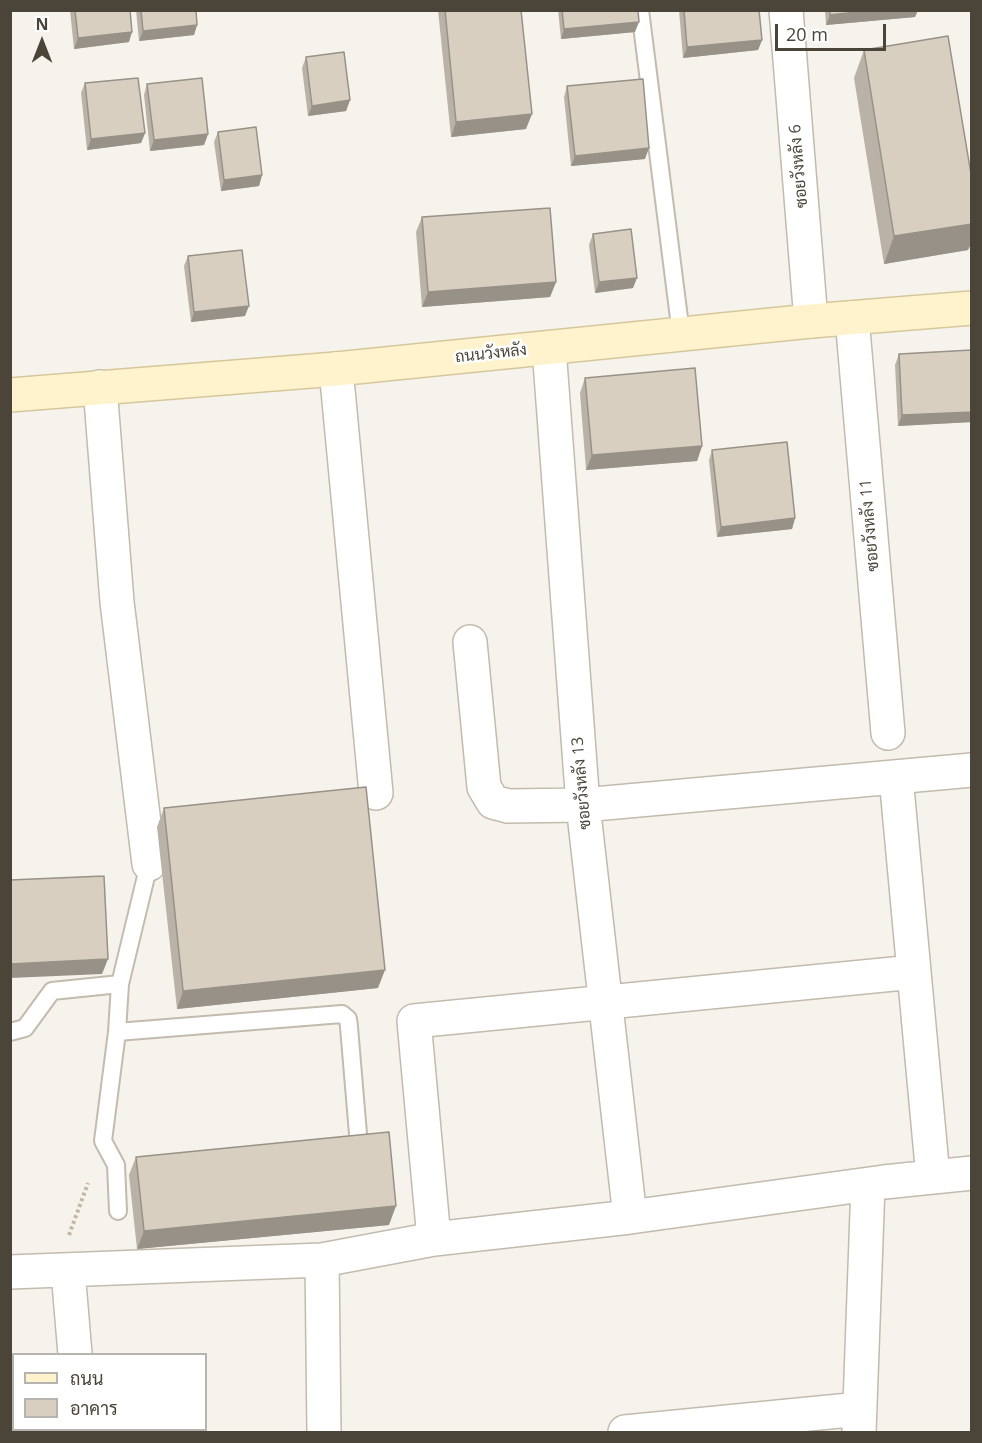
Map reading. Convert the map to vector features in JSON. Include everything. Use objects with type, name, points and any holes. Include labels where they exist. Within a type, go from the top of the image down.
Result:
[{"type":"main road","name":"ถนนวังหลัง","points":[[10,395],[336,369],[811,321],[972,308]]},
{"type":"street","name":"ซอยวังหลัง 6","points":[[786,10],[811,321]]},
{"type":"street","name":"ซอยวังหลัง 11","points":[[852,318],[888,733]]},
{"type":"street","name":"ซอยวังหลัง 13","points":[[549,348],[583,805],[630,1217]]},
{"type":"street","points":[[336,369],[376,793]]},
{"type":"street","points":[[100,387],[117,603],[149,864]]},
{"type":"street","points":[[470,642],[484,787],[493,802],[508,806],[583,805],[972,770]]},
{"type":"street","points":[[896,777],[933,1177]]},
{"type":"street","points":[[434,1239],[414,1021],[914,972]]},
{"type":"street","points":[[10,1272],[322,1260],[434,1239],[630,1217],[972,1173]]},
{"type":"street","points":[[625,1432],[859,1421],[868,1185]]},
{"type":"street","points":[[322,1260],[324,1432]]},
{"type":"street","points":[[68,1271],[75,1353]]},
{"type":"lane","points":[[640,10],[681,334]]},
{"type":"lane","points":[[118,1211],[116,1165],[103,1141],[117,1032],[120,984],[149,864]]},
{"type":"lane","points":[[10,1032],[25,1028],[52,991],[120,984]]},
{"type":"lane","points":[[117,1032],[342,1014],[348,1019],[358,1134]]},
{"type":"path","points":[[68,1271],[66,1243],[103,1141]]},
{"type":"building","points":[[75,10],[130,10],[132,32],[78,38]]},
{"type":"building","points":[[141,10],[196,10],[197,25],[143,31]]},
{"type":"building","points":[[445,10],[521,10],[532,114],[456,122]]},
{"type":"building","points":[[562,10],[638,10],[639,22],[564,29]]},
{"type":"building","points":[[684,10],[759,10],[762,40],[687,47]]},
{"type":"building","points":[[830,10],[874,10],[830,15]]},
{"type":"building","points":[[948,36],[972,180],[972,224],[894,236],[864,50]]},
{"type":"building","points":[[344,52],[350,100],[312,106],[306,57]]},
{"type":"building","points":[[138,78],[145,133],[91,139],[85,83]]},
{"type":"building","points":[[202,78],[208,134],[154,140],[147,84]]},
{"type":"building","points":[[643,79],[649,148],[575,156],[567,86]]},
{"type":"building","points":[[256,127],[262,175],[224,180],[218,132]]},
{"type":"building","points":[[550,208],[556,282],[428,292],[422,217]]},
{"type":"building","points":[[631,229],[637,278],[599,282],[593,234]]},
{"type":"building","points":[[242,250],[249,306],[194,312],[188,256]]},
{"type":"building","points":[[972,350],[972,412],[902,415],[899,354]]},
{"type":"building","points":[[695,368],[702,446],[592,455],[585,378]]},
{"type":"building","points":[[787,442],[795,518],[721,527],[712,450]]},
{"type":"building","points":[[366,787],[385,970],[183,991],[164,808]]},
{"type":"building","points":[[104,876],[108,959],[10,964],[10,880]]},
{"type":"building","points":[[389,1132],[396,1206],[144,1231],[136,1157]]}]
